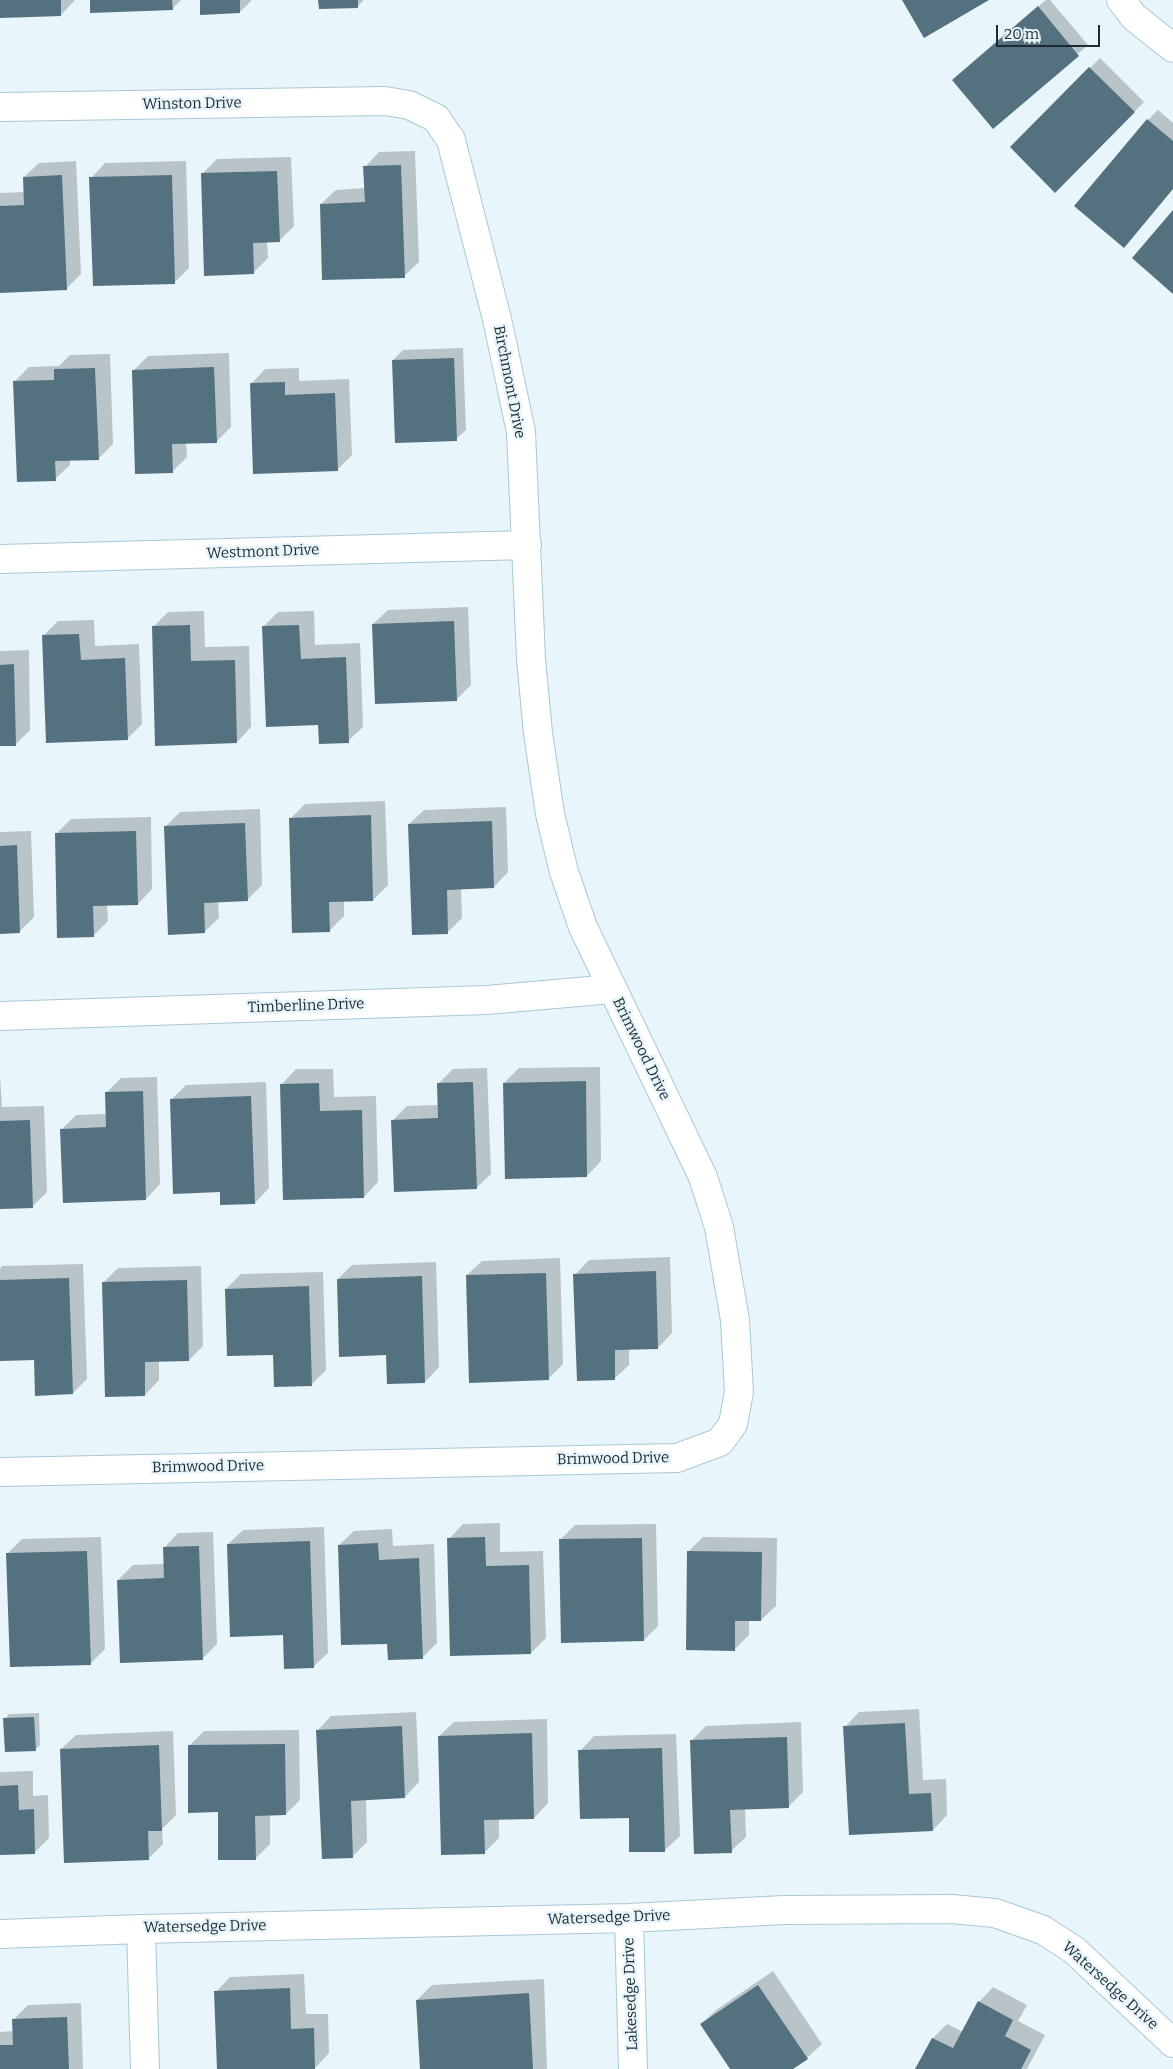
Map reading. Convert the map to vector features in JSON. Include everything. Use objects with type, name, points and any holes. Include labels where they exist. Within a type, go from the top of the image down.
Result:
[{"type":"street","points":[[1121,0],[1134,17],[1173,48]]},
{"type":"street","name":"Winston Drive","points":[[0,107],[385,101]]},
{"type":"street","name":"Birchmont Drive","points":[[385,101],[409,105],[436,118],[451,140],[498,319],[521,432],[531,658],[538,733],[544,769]]},
{"type":"street","name":"Westmont Drive","points":[[0,559],[527,545]]},
{"type":"street","name":"Brimwood Drive","points":[[0,1472],[677,1458],[720,1442],[733,1424],[739,1392],[735,1320],[719,1227],[703,1177],[582,927],[564,872],[550,814],[544,769]]},
{"type":"street","name":"Timberline Drive","points":[[0,1016],[487,1000],[612,989]]},
{"type":"street","name":"Watersedge Drive","points":[[0,1934],[629,1918],[784,1910],[952,1909],[995,1912],[1042,1930],[1074,1950],[1173,2043]]},
{"type":"street","name":"Lakesedge Drive","points":[[629,1918],[633,2069]]},
{"type":"street","points":[[141,1929],[144,2069]]},
{"type":"building","points":[[0,0],[61,0],[61,16],[0,18]]},
{"type":"building","points":[[90,0],[172,0],[173,10],[90,13]]},
{"type":"building","points":[[200,0],[240,0],[240,13],[200,15]]},
{"type":"building","points":[[318,0],[358,0],[358,8],[319,9]]},
{"type":"building","points":[[902,0],[989,0],[924,38]]},
{"type":"building","points":[[1038,6],[1079,56],[993,129],[952,80]]},
{"type":"building","points":[[1089,67],[1135,112],[1055,193],[1010,147]]},
{"type":"building","points":[[1147,119],[1173,141],[1173,189],[1124,248],[1074,206]]},
{"type":"building","points":[[401,165],[405,278],[322,280],[320,204],[365,202],[363,166]]},
{"type":"building","points":[[277,171],[280,242],[253,243],[254,274],[204,276],[201,173]]},
{"type":"building","points":[[62,175],[67,290],[0,293],[0,206],[24,205],[23,177]]},
{"type":"building","points":[[172,175],[175,284],[93,286],[89,177]]},
{"type":"building","points":[[1173,210],[1173,294],[1132,258]]},
{"type":"building","points":[[454,358],[457,441],[395,443],[392,360]]},
{"type":"building","points":[[214,367],[217,443],[172,444],[173,473],[135,474],[132,370]]},
{"type":"building","points":[[95,368],[99,460],[55,461],[56,481],[17,482],[13,381],[54,380],[54,369]]},
{"type":"building","points":[[285,382],[285,395],[335,393],[338,471],[253,474],[250,383]]},
{"type":"building","points":[[454,621],[457,701],[375,704],[372,624]]},
{"type":"building","points":[[190,625],[191,661],[235,660],[237,743],[155,746],[152,626]]},
{"type":"building","points":[[299,625],[301,659],[346,657],[349,743],[319,744],[318,725],[266,727],[262,626]]},
{"type":"building","points":[[79,634],[81,660],[125,658],[128,740],[46,743],[42,635]]},
{"type":"building","points":[[14,664],[16,746],[0,746],[0,665]]},
{"type":"building","points":[[371,815],[373,901],[329,902],[330,932],[292,933],[289,818]]},
{"type":"building","points":[[492,821],[494,888],[447,890],[448,934],[412,935],[408,824]]},
{"type":"building","points":[[245,823],[248,901],[204,903],[205,933],[168,935],[164,826]]},
{"type":"building","points":[[136,831],[138,905],[93,906],[94,937],[57,938],[55,833]]},
{"type":"building","points":[[17,845],[20,933],[0,934],[0,846]]},
{"type":"building","points":[[586,1081],[587,1177],[505,1179],[503,1083]]},
{"type":"building","points":[[473,1082],[477,1189],[394,1192],[391,1120],[438,1118],[437,1083]]},
{"type":"building","points":[[319,1083],[320,1111],[362,1110],[364,1198],[283,1200],[280,1084]]},
{"type":"building","points":[[143,1091],[146,1200],[63,1203],[60,1129],[106,1127],[105,1092]]},
{"type":"building","points":[[251,1096],[255,1204],[220,1205],[220,1192],[173,1194],[170,1099]]},
{"type":"building","points":[[30,1120],[33,1208],[0,1209],[0,1121]]},
{"type":"building","points":[[656,1271],[658,1349],[615,1350],[615,1380],[577,1381],[573,1274]]},
{"type":"building","points":[[546,1273],[549,1380],[469,1383],[466,1275]]},
{"type":"building","points":[[422,1276],[425,1383],[387,1384],[386,1355],[339,1357],[337,1279]]},
{"type":"building","points":[[69,1278],[73,1394],[35,1396],[34,1360],[0,1361],[0,1280]]},
{"type":"building","points":[[187,1280],[189,1361],[145,1362],[145,1396],[105,1397],[102,1282]]},
{"type":"building","points":[[309,1286],[312,1386],[274,1387],[273,1355],[227,1356],[225,1289]]},
{"type":"building","points":[[485,1537],[486,1566],[529,1565],[531,1654],[450,1656],[447,1538]]},
{"type":"building","points":[[642,1538],[644,1641],[561,1643],[559,1539]]},
{"type":"building","points":[[310,1541],[314,1668],[284,1669],[283,1635],[230,1637],[227,1544]]},
{"type":"building","points":[[378,1543],[379,1560],[419,1558],[423,1659],[388,1660],[387,1644],[341,1645],[338,1545]]},
{"type":"building","points":[[199,1546],[203,1660],[120,1663],[117,1580],[164,1578],[163,1547]]},
{"type":"building","points":[[87,1551],[91,1665],[10,1667],[6,1553]]},
{"type":"building","points":[[687,1551],[762,1552],[761,1621],[735,1621],[735,1651],[686,1650]]},
{"type":"building","points":[[34,1717],[36,1751],[5,1752],[3,1718]]},
{"type":"building","points":[[905,1723],[909,1794],[931,1793],[933,1831],[849,1835],[843,1726]]},
{"type":"building","points":[[402,1726],[405,1798],[351,1801],[353,1858],[322,1859],[316,1730]]},
{"type":"building","points":[[532,1733],[534,1819],[484,1820],[485,1854],[441,1855],[438,1736]]},
{"type":"building","points":[[787,1737],[789,1808],[730,1810],[732,1853],[694,1854],[690,1740]]},
{"type":"building","points":[[285,1744],[286,1815],[255,1816],[256,1860],[218,1860],[218,1812],[188,1813],[188,1745]]},
{"type":"building","points":[[159,1745],[162,1831],[148,1831],[149,1860],[64,1863],[60,1749]]},
{"type":"building","points":[[662,1748],[665,1852],[629,1852],[629,1818],[580,1819],[578,1750]]},
{"type":"building","points":[[18,1785],[19,1810],[34,1809],[35,1854],[0,1855],[0,1786]]},
{"type":"building","points":[[758,1985],[808,2059],[793,2069],[730,2069],[700,2024]]},
{"type":"building","points":[[290,1988],[291,2029],[314,2028],[315,2069],[217,2069],[214,1991]]},
{"type":"building","points":[[529,1993],[533,2069],[420,2069],[416,2000]]},
{"type":"building","points":[[978,2001],[1013,2020],[1005,2036],[1031,2050],[1021,2069],[915,2069],[932,2038],[953,2048]]},
{"type":"building","points":[[67,2017],[69,2069],[0,2069],[0,2045],[13,2045],[12,2019]]}]
